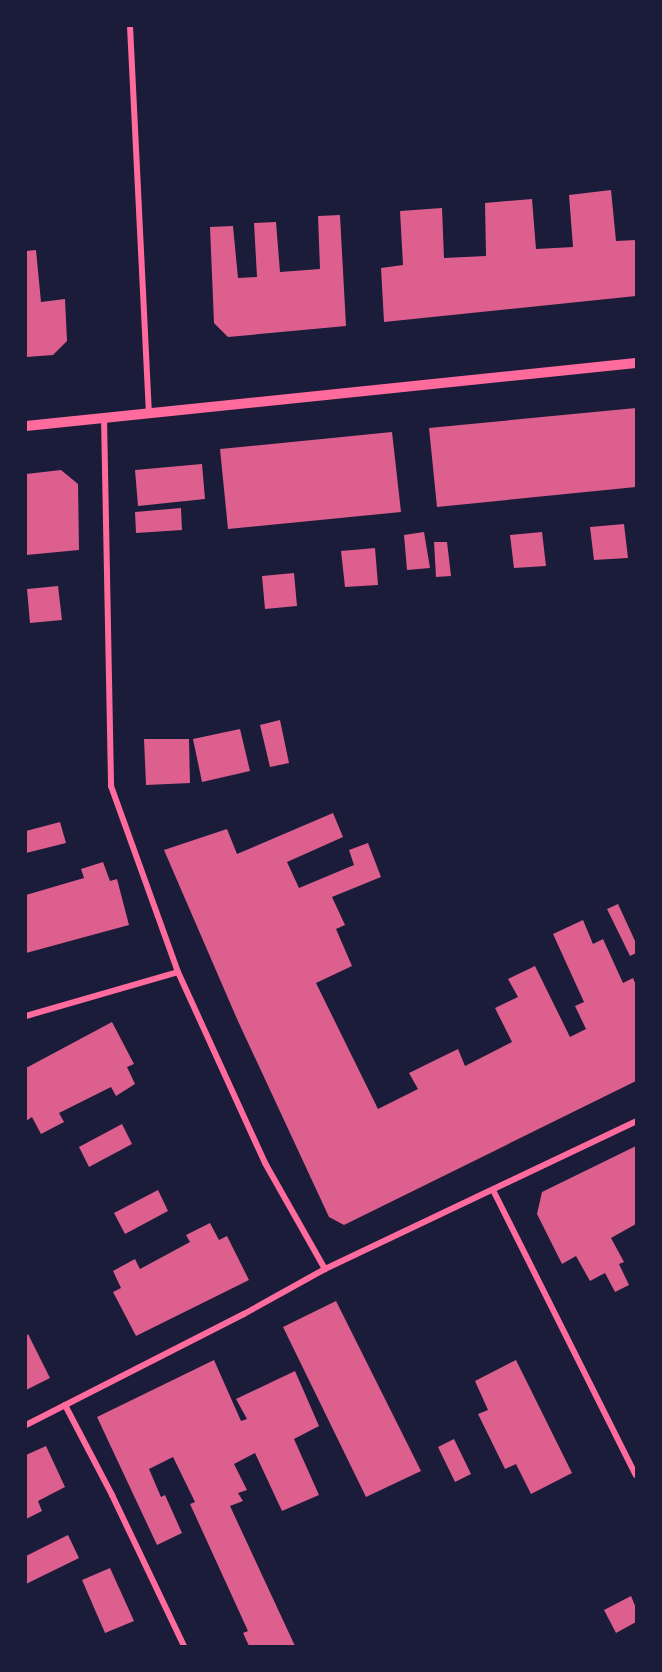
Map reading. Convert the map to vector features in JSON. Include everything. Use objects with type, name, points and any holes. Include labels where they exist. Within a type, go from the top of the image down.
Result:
[{"type":"street","points":[[130,26],[149,413]]},
{"type":"street","points":[[26,426],[636,363]]},
{"type":"street","points":[[104,418],[111,786],[178,972],[265,1163],[325,1269]]},
{"type":"street","points":[[26,1016],[178,972]]},
{"type":"street","points":[[26,1425],[244,1314],[325,1269],[636,1121]]},
{"type":"street","points":[[493,1190],[636,1475]]},
{"type":"street","points":[[65,1405],[112,1495],[184,1647]]},
{"type":"building","points":[[611,190],[616,241],[636,240],[636,296],[384,322],[381,268],[403,265],[400,211],[442,208],[444,258],[486,256],[485,203],[532,199],[536,249],[573,247],[569,195]]},
{"type":"building","points":[[340,215],[346,326],[228,337],[214,323],[210,227],[233,226],[238,278],[257,277],[254,223],[276,222],[280,272],[320,269],[318,216]]},
{"type":"building","points":[[36,250],[41,302],[65,299],[67,341],[53,355],[26,357],[26,251]]},
{"type":"building","points":[[636,408],[636,487],[437,507],[429,428]]},
{"type":"building","points":[[392,432],[401,512],[228,529],[220,449]]},
{"type":"building","points":[[202,464],[205,499],[138,506],[135,470]]},
{"type":"building","points":[[61,470],[78,484],[79,550],[26,555],[26,474]]},
{"type":"building","points":[[181,508],[182,530],[136,533],[135,512]]},
{"type":"building","points":[[624,524],[628,558],[594,560],[590,527]]},
{"type":"building","points":[[424,532],[430,568],[407,570],[404,535]]},
{"type":"building","points":[[542,532],[546,566],[514,568],[510,535]]},
{"type":"building","points":[[434,542],[447,542],[451,576],[436,577]]},
{"type":"building","points":[[375,548],[378,585],[345,587],[341,551]]},
{"type":"building","points":[[294,573],[297,606],[265,609],[262,576]]},
{"type":"building","points":[[58,586],[62,620],[30,623],[27,589]]},
{"type":"building","points":[[280,720],[289,763],[270,767],[260,725]]},
{"type":"building","points":[[240,729],[250,771],[202,782],[193,739]]},
{"type":"building","points":[[144,739],[189,739],[190,783],[146,785]]},
{"type":"building","points":[[333,813],[343,837],[287,862],[299,888],[354,865],[349,850],[368,843],[381,877],[332,897],[345,925],[336,929],[352,966],[316,983],[378,1109],[418,1089],[409,1073],[458,1049],[465,1066],[512,1042],[495,1008],[518,997],[508,979],[535,966],[570,1037],[586,1029],[575,1006],[584,1002],[553,934],[583,920],[593,944],[603,939],[623,983],[633,978],[636,985],[636,1081],[344,1225],[329,1217],[237,1019],[164,850],[227,829],[237,854]]},
{"type":"building","points":[[60,822],[66,843],[26,853],[26,831]]},
{"type":"building","points":[[103,862],[110,881],[117,879],[129,925],[26,953],[26,895],[84,878],[81,869]]},
{"type":"building","points":[[618,904],[636,943],[636,953],[630,956],[607,909]]},
{"type":"building","points":[[112,1022],[134,1064],[127,1067],[135,1084],[116,1096],[111,1087],[59,1113],[64,1122],[41,1134],[32,1117],[26,1121],[26,1068]]},
{"type":"building","points":[[122,1124],[132,1144],[89,1167],[79,1147]]},
{"type":"building","points":[[636,1146],[636,1224],[611,1238],[624,1262],[619,1264],[629,1285],[615,1292],[605,1273],[590,1281],[576,1256],[562,1264],[537,1214],[542,1192]]},
{"type":"building","points":[[158,1190],[168,1211],[125,1234],[114,1213]]},
{"type":"building","points":[[210,1223],[219,1240],[227,1236],[249,1280],[136,1336],[113,1292],[121,1288],[113,1271],[135,1259],[140,1269],[190,1242],[186,1235]]},
{"type":"building","points":[[336,1301],[421,1471],[366,1497],[283,1327]]},
{"type":"building","points":[[28,1334],[50,1378],[26,1390],[26,1336]]},
{"type":"building","points":[[214,1360],[241,1421],[247,1419],[236,1399],[295,1371],[319,1426],[294,1439],[319,1495],[282,1511],[255,1453],[234,1464],[247,1490],[238,1493],[243,1501],[230,1506],[295,1646],[249,1646],[243,1633],[248,1631],[190,1504],[195,1502],[173,1457],[149,1469],[161,1497],[165,1495],[182,1533],[157,1545],[97,1417]]},
{"type":"building","points":[[516,1360],[572,1473],[531,1494],[516,1464],[505,1469],[478,1414],[488,1410],[475,1381]]},
{"type":"building","points":[[454,1439],[471,1474],[455,1482],[438,1447]]},
{"type":"building","points":[[46,1446],[65,1487],[38,1501],[42,1511],[26,1519],[26,1455]]},
{"type":"building","points":[[68,1535],[79,1558],[26,1584],[26,1556]]},
{"type":"building","points":[[110,1568],[134,1621],[105,1633],[82,1580]]},
{"type":"building","points":[[631,1596],[636,1608],[636,1622],[616,1633],[604,1610]]}]
